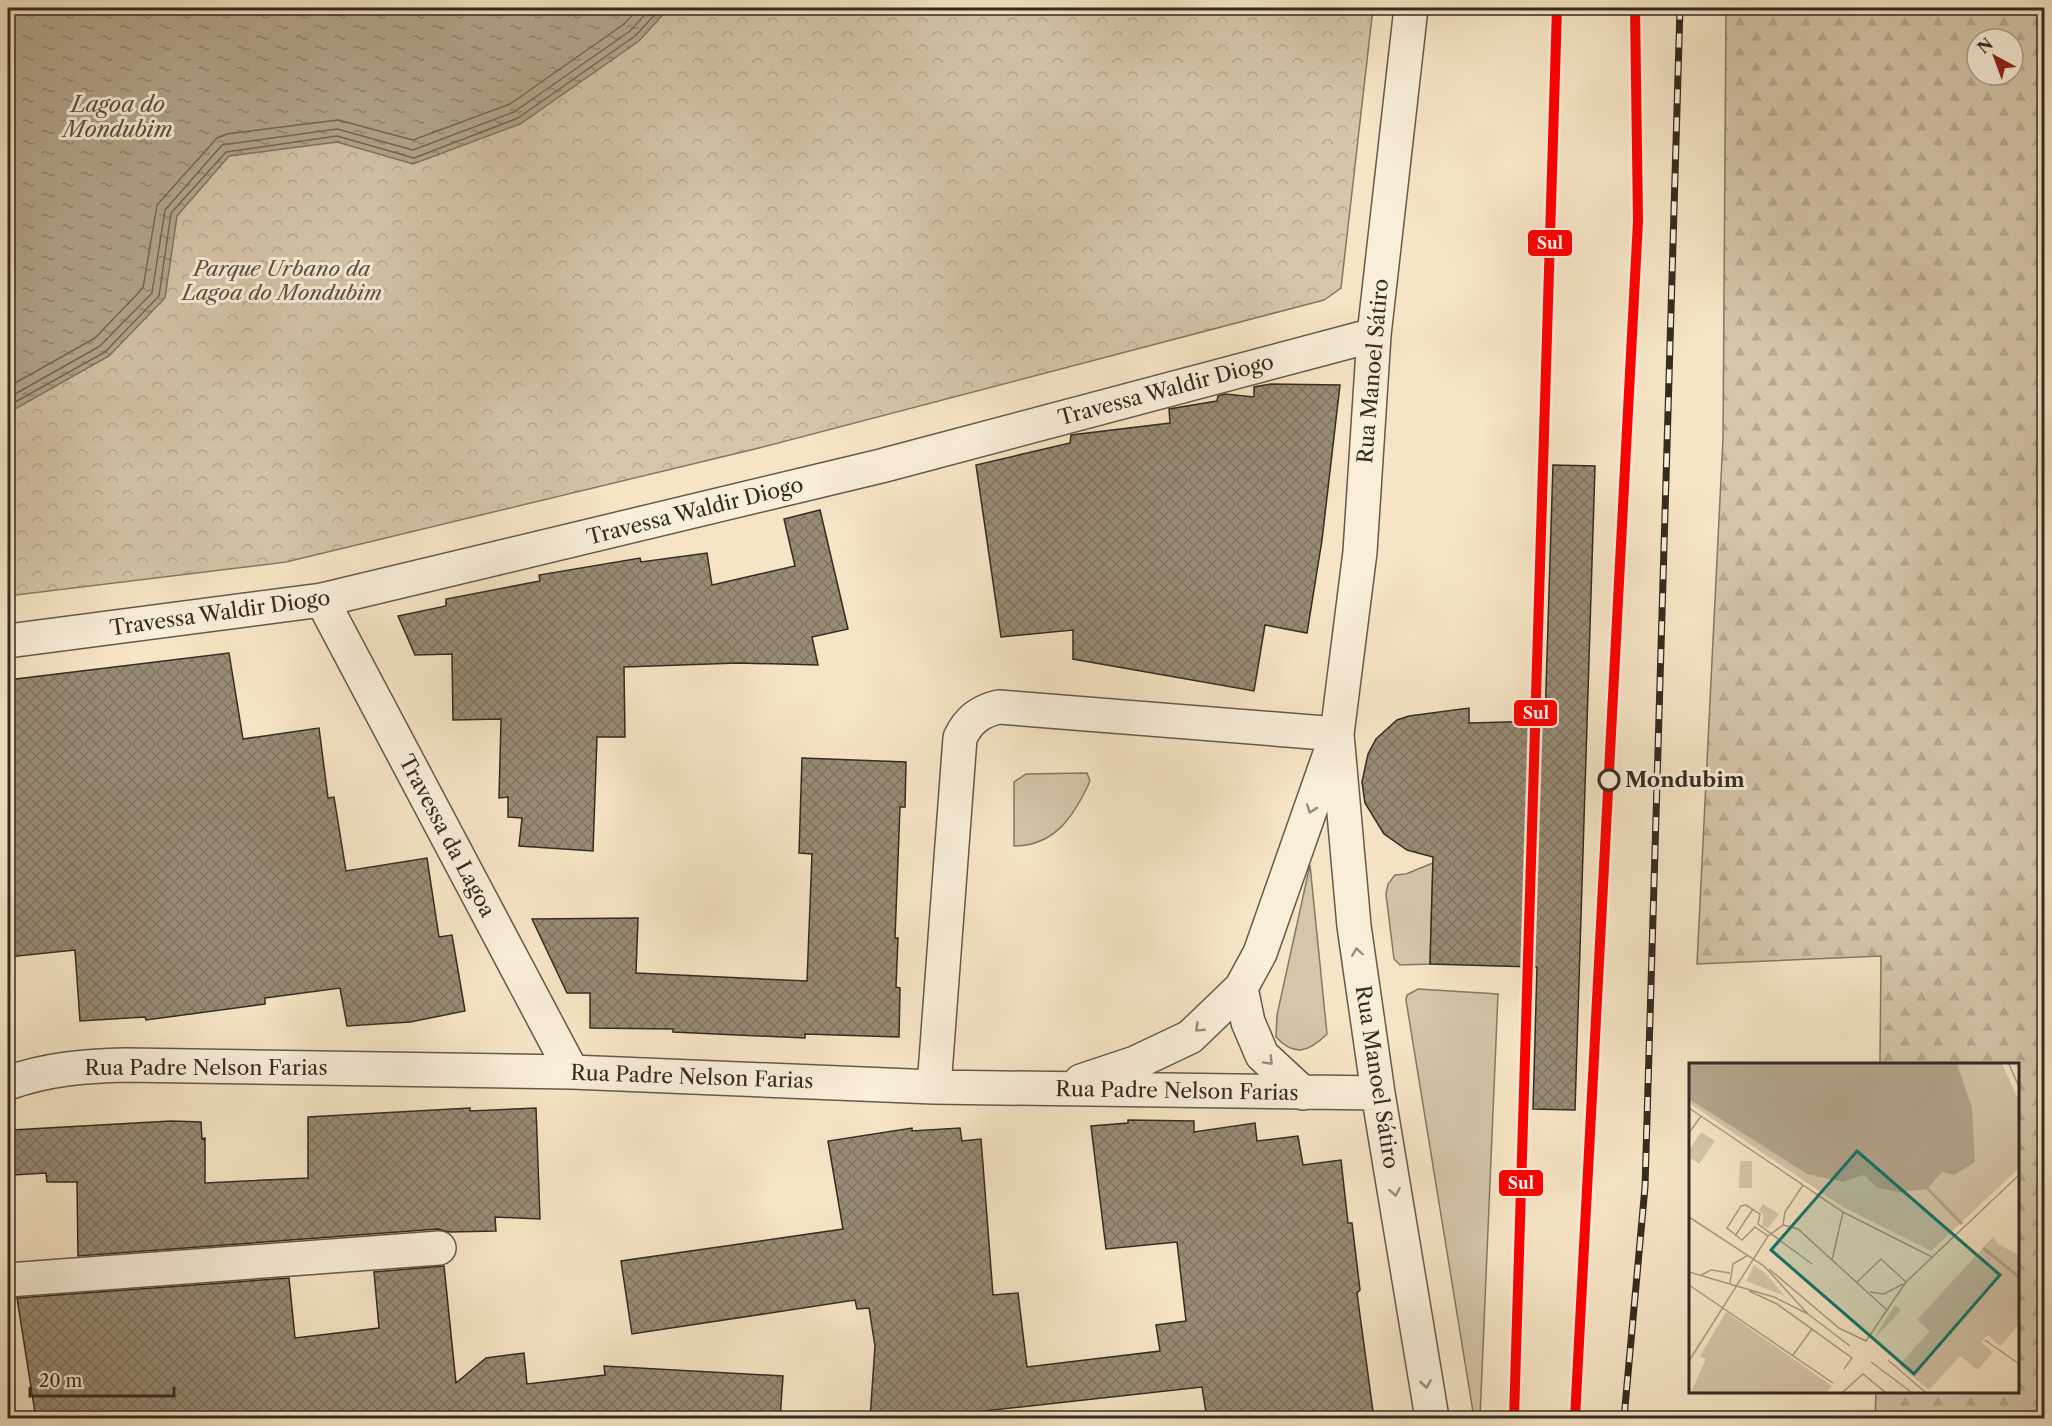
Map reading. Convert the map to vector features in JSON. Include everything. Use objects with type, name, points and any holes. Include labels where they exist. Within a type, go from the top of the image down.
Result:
[{"type":"street","name":"Rua Manoel Sátiro","points":[[1058,1089],[1135,1064],[1190,1037],[1241,988],[1260,953],[1337,734],[1360,552],[1374,335],[1410,8]]},
{"type":"street","name":"Travessa Waldir Diogo","points":[[8,641],[322,600],[881,466],[1374,335]]},
{"type":"street","name":"Travessa da Lagoa","points":[[322,600],[572,1072]]},
{"type":"street","points":[[934,1087],[960,738],[974,718],[985,710],[999,707],[1337,734]]},
{"type":"street","name":"Rua Manoel Sátiro","points":[[1337,734],[1354,926],[1378,1093],[1432,1419]]},
{"type":"street","points":[[1241,988],[1248,1022],[1262,1055],[1303,1094]]},
{"type":"street","name":"Rua Padre Nelson Farias","points":[[8,1083],[38,1072],[79,1066],[126,1065],[572,1072],[934,1087],[1303,1094],[1378,1093]]},
{"type":"street","points":[[8,1281],[439,1248]]},
{"type":"green space","name":"Parque Urbano da Lagoa do Mondubim","points":[[8,8],[1373,8],[1341,288],[1324,300],[759,448],[286,562],[8,596]]},
{"type":"green space","points":[[1726,8],[2044,8],[2044,1418],[1875,1418],[1876,1393],[2019,1393],[2019,1063],[1880,1063],[1881,956],[1697,964],[1723,438]]},
{"type":"green space","points":[[1087,773],[1090,781],[1078,805],[1062,826],[1053,834],[1029,845],[1014,846],[1014,782],[1026,774]]},
{"type":"green space","points":[[1433,863],[1430,964],[1400,965],[1394,959],[1386,894],[1388,884],[1395,875],[1406,874]]},
{"type":"green space","points":[[1310,865],[1327,1034],[1308,1048],[1295,1050],[1276,1037],[1277,1015]]},
{"type":"green space","points":[[1418,989],[1498,994],[1480,1418],[1474,1418],[1406,1000],[1407,995]]},
{"type":"water","name":"Lagoa do Mondubim","points":[[8,8],[669,8],[639,41],[520,124],[413,164],[337,142],[229,156],[177,216],[165,298],[109,356],[8,413]]},
{"type":"building","points":[[1271,384],[1340,385],[1322,540],[1307,633],[1265,625],[1254,691],[1073,659],[1073,630],[1001,637],[976,465],[1070,443],[1071,435],[1170,423],[1169,409],[1217,401],[1218,396],[1225,394],[1254,397],[1254,387]]},
{"type":"building","points":[[1553,465],[1595,466],[1575,1110],[1533,1109],[1537,967],[1430,964],[1433,857],[1407,850],[1384,834],[1365,803],[1362,782],[1368,754],[1376,739],[1397,720],[1409,716],[1469,708],[1469,723],[1545,721]]},
{"type":"building","points":[[820,510],[848,629],[812,637],[818,665],[738,663],[624,667],[625,737],[597,737],[593,851],[519,846],[522,818],[508,817],[508,797],[499,798],[501,719],[453,720],[452,654],[415,655],[398,616],[446,606],[446,599],[540,581],[539,575],[640,558],[641,562],[707,553],[712,585],[795,566],[784,519]]},
{"type":"building","points":[[229,653],[243,739],[319,728],[328,798],[334,797],[346,871],[427,858],[439,937],[452,935],[465,1011],[410,1022],[347,1026],[340,988],[265,998],[265,1004],[146,1020],[145,1017],[80,1021],[75,950],[8,957],[8,680]]},
{"type":"building","points":[[802,758],[906,762],[905,807],[900,807],[895,938],[898,938],[896,987],[900,988],[899,1037],[805,1034],[805,1038],[673,1032],[673,1029],[590,1028],[590,993],[567,993],[532,919],[638,918],[636,973],[807,981],[812,854],[799,853]]},
{"type":"building","points":[[470,1108],[470,1111],[536,1108],[540,1219],[495,1217],[496,1231],[449,1232],[438,1229],[78,1256],[77,1182],[47,1182],[46,1173],[13,1175],[12,1130],[171,1121],[201,1122],[202,1139],[205,1138],[205,1183],[308,1178],[308,1117]]},
{"type":"building","points":[[1128,1120],[1194,1121],[1194,1132],[1255,1123],[1257,1141],[1298,1136],[1303,1165],[1341,1160],[1348,1223],[1352,1223],[1360,1290],[1357,1293],[1374,1419],[1207,1419],[1202,1387],[910,1419],[870,1419],[875,1346],[869,1308],[857,1309],[855,1300],[632,1334],[621,1261],[843,1229],[828,1141],[912,1128],[912,1131],[960,1128],[962,1141],[981,1139],[993,1295],[1018,1293],[1027,1367],[1160,1351],[1156,1325],[1186,1321],[1177,1242],[1106,1249],[1091,1126],[1128,1123]]},
{"type":"building","points":[[444,1266],[456,1383],[486,1358],[524,1353],[527,1384],[605,1375],[604,1366],[783,1376],[780,1419],[36,1419],[17,1298],[289,1278],[295,1338],[379,1328],[374,1272]]},
{"type":"railway","points":[[1624,1418],[1645,1187],[1680,8]]},
{"type":"transit line","name":"Sul","points":[[1514,1418],[1557,8]]},
{"type":"transit line","name":"Sul","points":[[1575,1418],[1638,221],[1635,8]]},
{"type":"place","name":"Mondubim","points":[[1609,780]]}]
